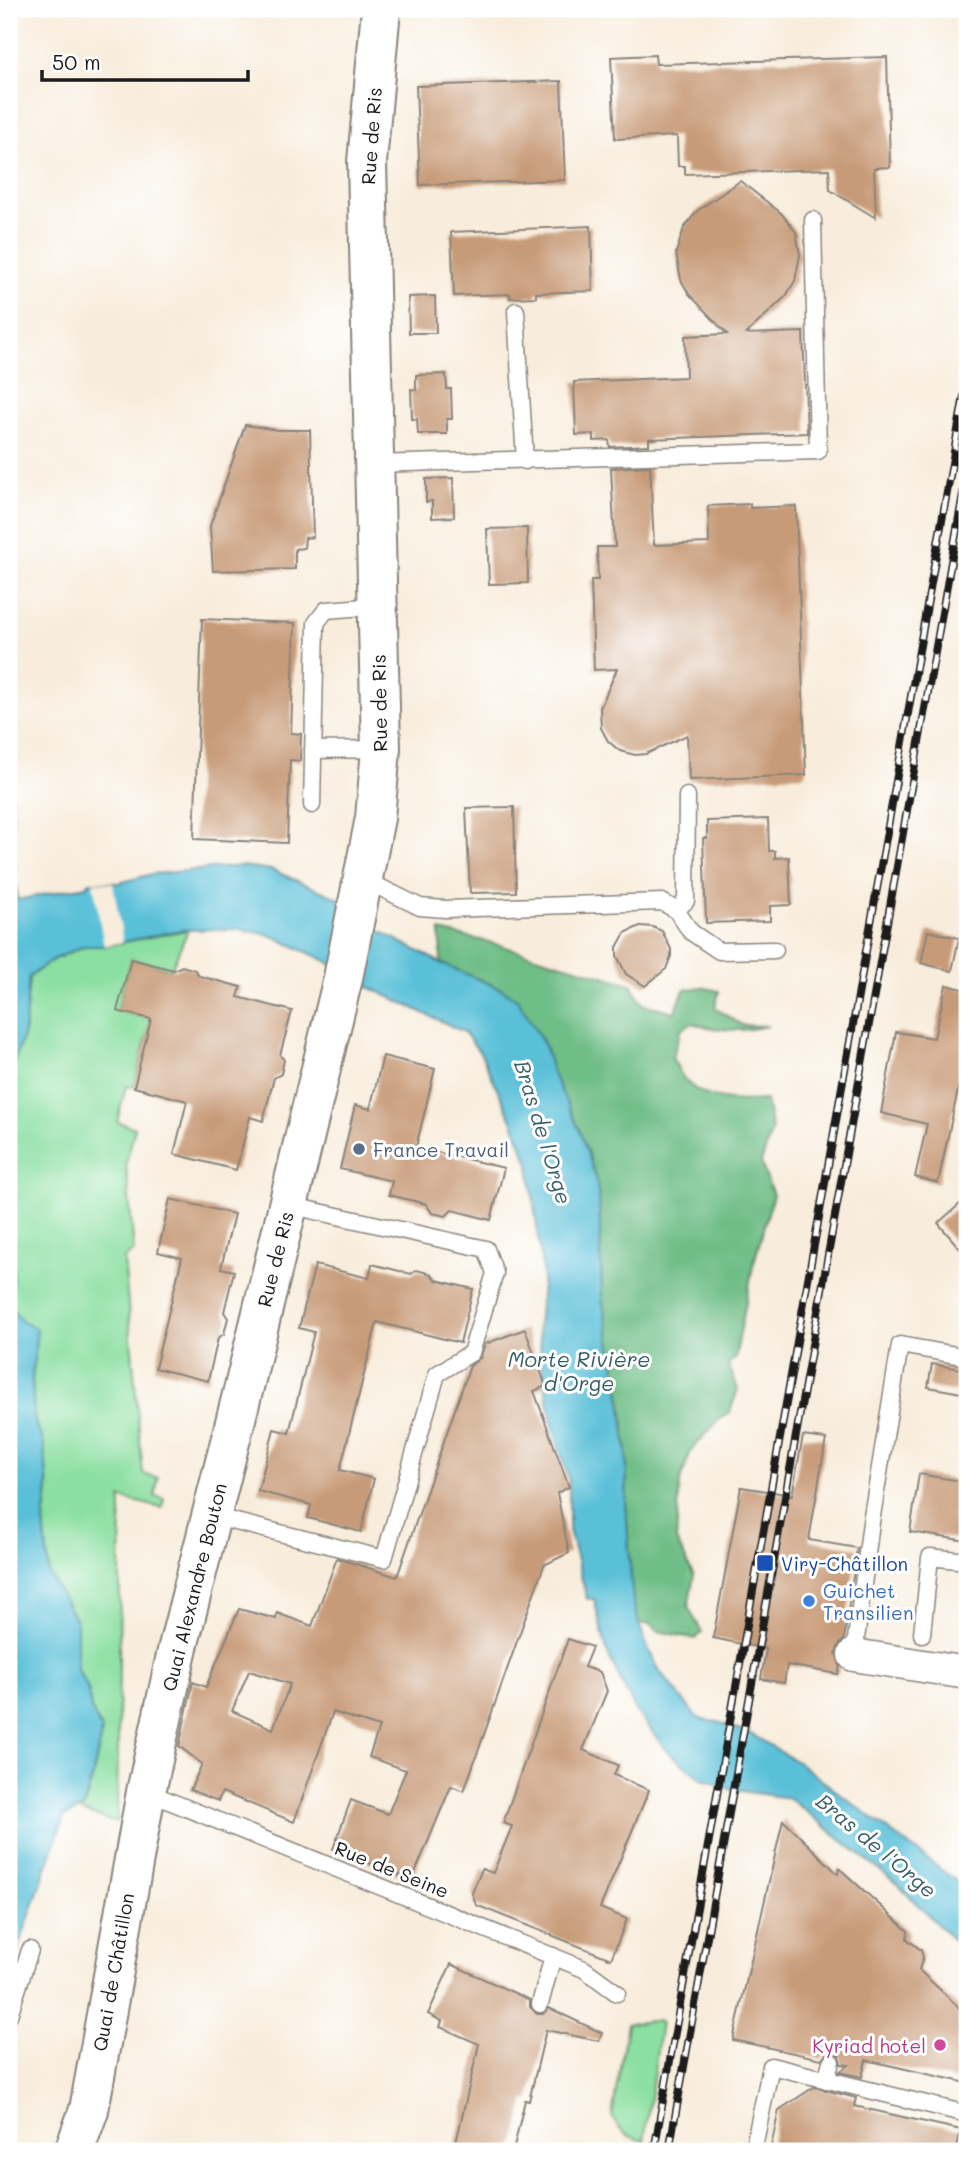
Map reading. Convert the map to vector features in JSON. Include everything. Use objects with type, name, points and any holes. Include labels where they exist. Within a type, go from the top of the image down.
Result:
[{"type":"main road","name":"Rue de Ris","points":[[245,1383],[343,978],[375,818],[381,749],[367,154],[381,9]]},
{"type":"main road","name":"Quai Alexandre Bouton","points":[[146,1792],[177,1651],[245,1383]]},
{"type":"main road","name":"Quai de Châtillon","points":[[74,2151],[89,2109],[146,1792]]},
{"type":"street","points":[[854,1655],[967,1673]]},
{"type":"lane","points":[[374,464],[818,451],[813,220]]},
{"type":"lane","points":[[516,311],[525,461]]},
{"type":"lane","points":[[312,805],[316,623],[326,610],[378,606]]},
{"type":"lane","points":[[313,750],[381,749]]},
{"type":"lane","points":[[676,910],[686,901],[687,796]]},
{"type":"lane","points":[[361,886],[420,907],[445,909],[662,902],[676,910],[691,933],[719,951],[775,950]]},
{"type":"lane","points":[[212,1516],[384,1559],[438,1374],[471,1353],[495,1273],[486,1249],[288,1205]]},
{"type":"lane","points":[[854,1655],[871,1522],[900,1345],[967,1357]]},
{"type":"lane","points":[[922,1634],[930,1557],[967,1560]]},
{"type":"lane","name":"Rue de Seine","points":[[146,1792],[584,1969],[617,1993]]},
{"type":"lane","points":[[9,2015],[30,1950]]},
{"type":"lane","points":[[540,2004],[553,1956]]},
{"type":"lane","points":[[826,2080],[831,2062]]},
{"type":"lane","points":[[752,2151],[771,2066],[967,2114]]},
{"type":"green space","points":[[188,930],[171,969],[131,959],[117,1011],[151,1019],[134,1087],[126,1086],[117,1122],[135,1128],[126,1163],[134,1251],[124,1259],[143,1474],[158,1478],[155,1496],[164,1499],[162,1508],[121,1498],[117,1823],[77,1810],[84,1807],[102,1730],[91,1710],[88,1689],[77,1668],[77,1622],[49,1574],[44,1521],[48,1490],[43,1440],[34,1417],[32,1378],[35,1358],[22,1321],[11,1308],[13,1265],[9,1257],[9,1076],[24,1033],[29,977],[52,960],[84,946],[104,946]]},
{"type":"green space","points":[[440,931],[485,941],[631,984],[643,1004],[675,1012],[684,990],[701,987],[719,991],[715,1008],[742,1025],[768,1026],[730,1030],[691,1023],[681,1030],[672,1058],[691,1085],[710,1096],[744,1101],[766,1100],[772,1130],[761,1163],[773,1195],[753,1266],[735,1359],[728,1364],[738,1389],[730,1412],[691,1450],[680,1482],[676,1540],[694,1576],[688,1607],[702,1632],[696,1639],[658,1631],[649,1624],[639,1624],[633,1601],[626,1505],[627,1453],[622,1406],[602,1298],[599,1198],[589,1155],[553,1074],[544,1044],[518,1001],[501,989],[441,963]]},
{"type":"green space","points":[[661,2022],[644,2141],[624,2133],[612,2116],[627,2024]]},
{"type":"water","name":"Morte Rivière d'Orge","points":[[9,749],[17,900],[86,886],[90,882],[119,883],[152,874],[242,866],[272,870],[338,898],[372,927],[441,963],[501,989],[518,1000],[544,1044],[553,1074],[579,1129],[596,1178],[602,1298],[622,1406],[627,1453],[626,1505],[633,1601],[649,1651],[661,1673],[696,1716],[751,1734],[799,1763],[967,1889],[967,1954],[897,1884],[789,1798],[734,1790],[702,1779],[670,1754],[638,1714],[607,1652],[594,1599],[587,1599],[569,1530],[569,1480],[554,1431],[544,1380],[538,1327],[543,1275],[529,1164],[481,1054],[464,1032],[358,982],[324,960],[270,935],[238,929],[181,930],[104,946],[84,946],[52,960],[29,977],[24,1033],[9,1076]]},
{"type":"water","points":[[9,1257],[13,1265],[11,1308],[22,1321],[37,1329],[32,1378],[34,1417],[43,1440],[46,1464],[48,1490],[44,1521],[49,1574],[77,1622],[77,1668],[88,1689],[91,1710],[102,1730],[83,1808],[64,1817],[9,1975]]},
{"type":"pier","points":[[93,882],[113,883],[123,942],[104,946]]},
{"type":"building","points":[[655,55],[656,64],[887,57],[890,167],[874,168],[876,218],[830,190],[829,169],[685,174],[685,166],[678,166],[677,136],[615,139],[611,57]]},
{"type":"building","points":[[561,81],[565,180],[420,185],[416,86]]},
{"type":"building","points":[[740,181],[781,213],[796,232],[800,255],[795,281],[786,296],[746,334],[803,332],[807,433],[649,439],[649,445],[610,447],[609,440],[594,441],[594,434],[576,435],[574,382],[686,377],[685,336],[727,334],[689,294],[681,280],[676,253],[684,228],[697,211]]},
{"type":"building","points":[[591,226],[593,291],[536,293],[536,297],[510,298],[510,294],[454,296],[451,232]]},
{"type":"building","points":[[435,296],[436,333],[409,333],[408,297]]},
{"type":"building","points":[[446,374],[447,389],[451,389],[452,419],[447,419],[447,434],[418,434],[417,419],[412,419],[411,389],[416,390],[416,375]]},
{"type":"building","points":[[245,425],[278,430],[310,430],[313,537],[305,538],[304,548],[295,549],[295,569],[213,571],[210,526]]},
{"type":"building","points":[[650,466],[654,545],[709,543],[708,506],[796,506],[806,775],[689,780],[687,735],[646,754],[635,755],[620,751],[608,741],[601,728],[600,708],[617,669],[594,670],[591,580],[598,580],[597,547],[615,547],[611,468]]},
{"type":"building","points":[[453,478],[454,517],[432,518],[432,501],[426,502],[426,479]]},
{"type":"building","points":[[527,528],[528,583],[489,584],[487,529]]},
{"type":"building","points":[[202,619],[295,623],[291,733],[301,734],[300,761],[290,760],[287,843],[194,839]]},
{"type":"building","points":[[514,807],[516,892],[470,893],[466,808]]},
{"type":"building","points":[[768,819],[769,851],[775,851],[775,858],[789,857],[791,905],[770,906],[770,921],[706,923],[703,838],[707,838],[707,821]]},
{"type":"building","points":[[640,926],[662,931],[671,949],[666,969],[645,986],[626,974],[617,956],[617,947],[625,933]]},
{"type":"building","points":[[928,931],[959,938],[952,971],[921,963]]},
{"type":"building","points":[[131,959],[174,970],[182,966],[195,970],[199,976],[241,987],[238,997],[292,1011],[280,1055],[284,1060],[281,1074],[274,1078],[263,1121],[250,1117],[236,1170],[174,1154],[187,1101],[134,1087],[151,1019],[117,1011]]},
{"type":"building","points":[[946,985],[967,990],[967,1048],[938,1183],[915,1177],[927,1124],[881,1113],[896,1032],[934,1038]]},
{"type":"building","points":[[383,1056],[435,1069],[416,1147],[504,1168],[491,1220],[452,1210],[446,1216],[432,1213],[426,1204],[389,1195],[392,1181],[340,1169],[355,1105],[370,1109]]},
{"type":"building","points":[[967,1198],[967,1257],[938,1223]]},
{"type":"building","points":[[170,1199],[234,1214],[221,1268],[234,1271],[224,1312],[228,1318],[224,1334],[218,1338],[208,1381],[155,1368],[182,1258],[158,1252]]},
{"type":"building","points":[[372,1264],[411,1274],[417,1270],[431,1274],[436,1280],[473,1289],[460,1343],[377,1322],[340,1470],[374,1479],[361,1532],[308,1518],[311,1505],[258,1491],[274,1429],[289,1433],[314,1332],[299,1328],[315,1265],[369,1278]]},
{"type":"building","points":[[525,1329],[546,1386],[534,1391],[569,1487],[557,1493],[569,1553],[544,1565],[464,1791],[451,1786],[412,1880],[333,1849],[351,1800],[388,1814],[406,1770],[369,1757],[379,1727],[333,1712],[294,1822],[222,1792],[218,1801],[190,1790],[202,1764],[179,1746],[193,1682],[206,1687],[239,1609],[276,1619],[277,1613],[312,1626],[337,1558],[397,1577],[470,1366],[481,1357],[485,1344]],"holes":[[[249,1671],[290,1684],[273,1729],[232,1711]]]},
{"type":"building","points":[[932,1364],[967,1370],[967,1394],[928,1387]]},
{"type":"building","points":[[803,1436],[826,1439],[809,1540],[857,1548],[844,1640],[839,1644],[836,1653],[840,1666],[838,1674],[787,1665],[784,1683],[761,1679],[766,1649],[713,1638],[741,1487],[792,1495]]},
{"type":"building","points":[[919,1474],[967,1482],[967,1541],[910,1532]]},
{"type":"building","points":[[568,1639],[592,1647],[584,1667],[600,1672],[607,1691],[583,1750],[618,1765],[614,1775],[649,1790],[600,1908],[627,1919],[611,1959],[476,1905],[472,1893],[482,1869],[493,1873],[512,1826],[503,1823]]},
{"type":"building","points":[[783,1820],[838,1874],[839,1868],[908,1931],[907,1939],[921,1950],[923,1957],[919,1970],[967,2015],[967,2083],[866,2060],[862,2077],[839,2072],[849,2065],[841,2064],[839,2055],[834,2052],[828,2052],[821,2059],[733,2040]]},
{"type":"building","points":[[451,1964],[530,2000],[530,2007],[537,2014],[543,2014],[549,2008],[602,2033],[599,2041],[546,2030],[529,2101],[525,2100],[513,2151],[454,2151],[479,2044],[440,2027],[442,2021],[428,2014]]},
{"type":"building","points":[[814,2087],[856,2098],[854,2106],[961,2130],[956,2151],[770,2151],[779,2110]]},
{"type":"railway","points":[[654,2151],[967,379]]},
{"type":"railway","points":[[669,2151],[967,472]]},
{"type":"place","name":"France Travail","points":[[359,1149]]},
{"type":"place","name":"Viry-Châtillon","points":[[765,1563]]},
{"type":"place","name":"Guichet Transilien","points":[[809,1601]]},
{"type":"place","name":"Kyriad hotel","points":[[940,2045]]},
{"type":"water label","name":"Bras de l'Orge","points":[[544,1132]]},
{"type":"water label","name":"Bras de l'Orge","points":[[877,1845]]}]
